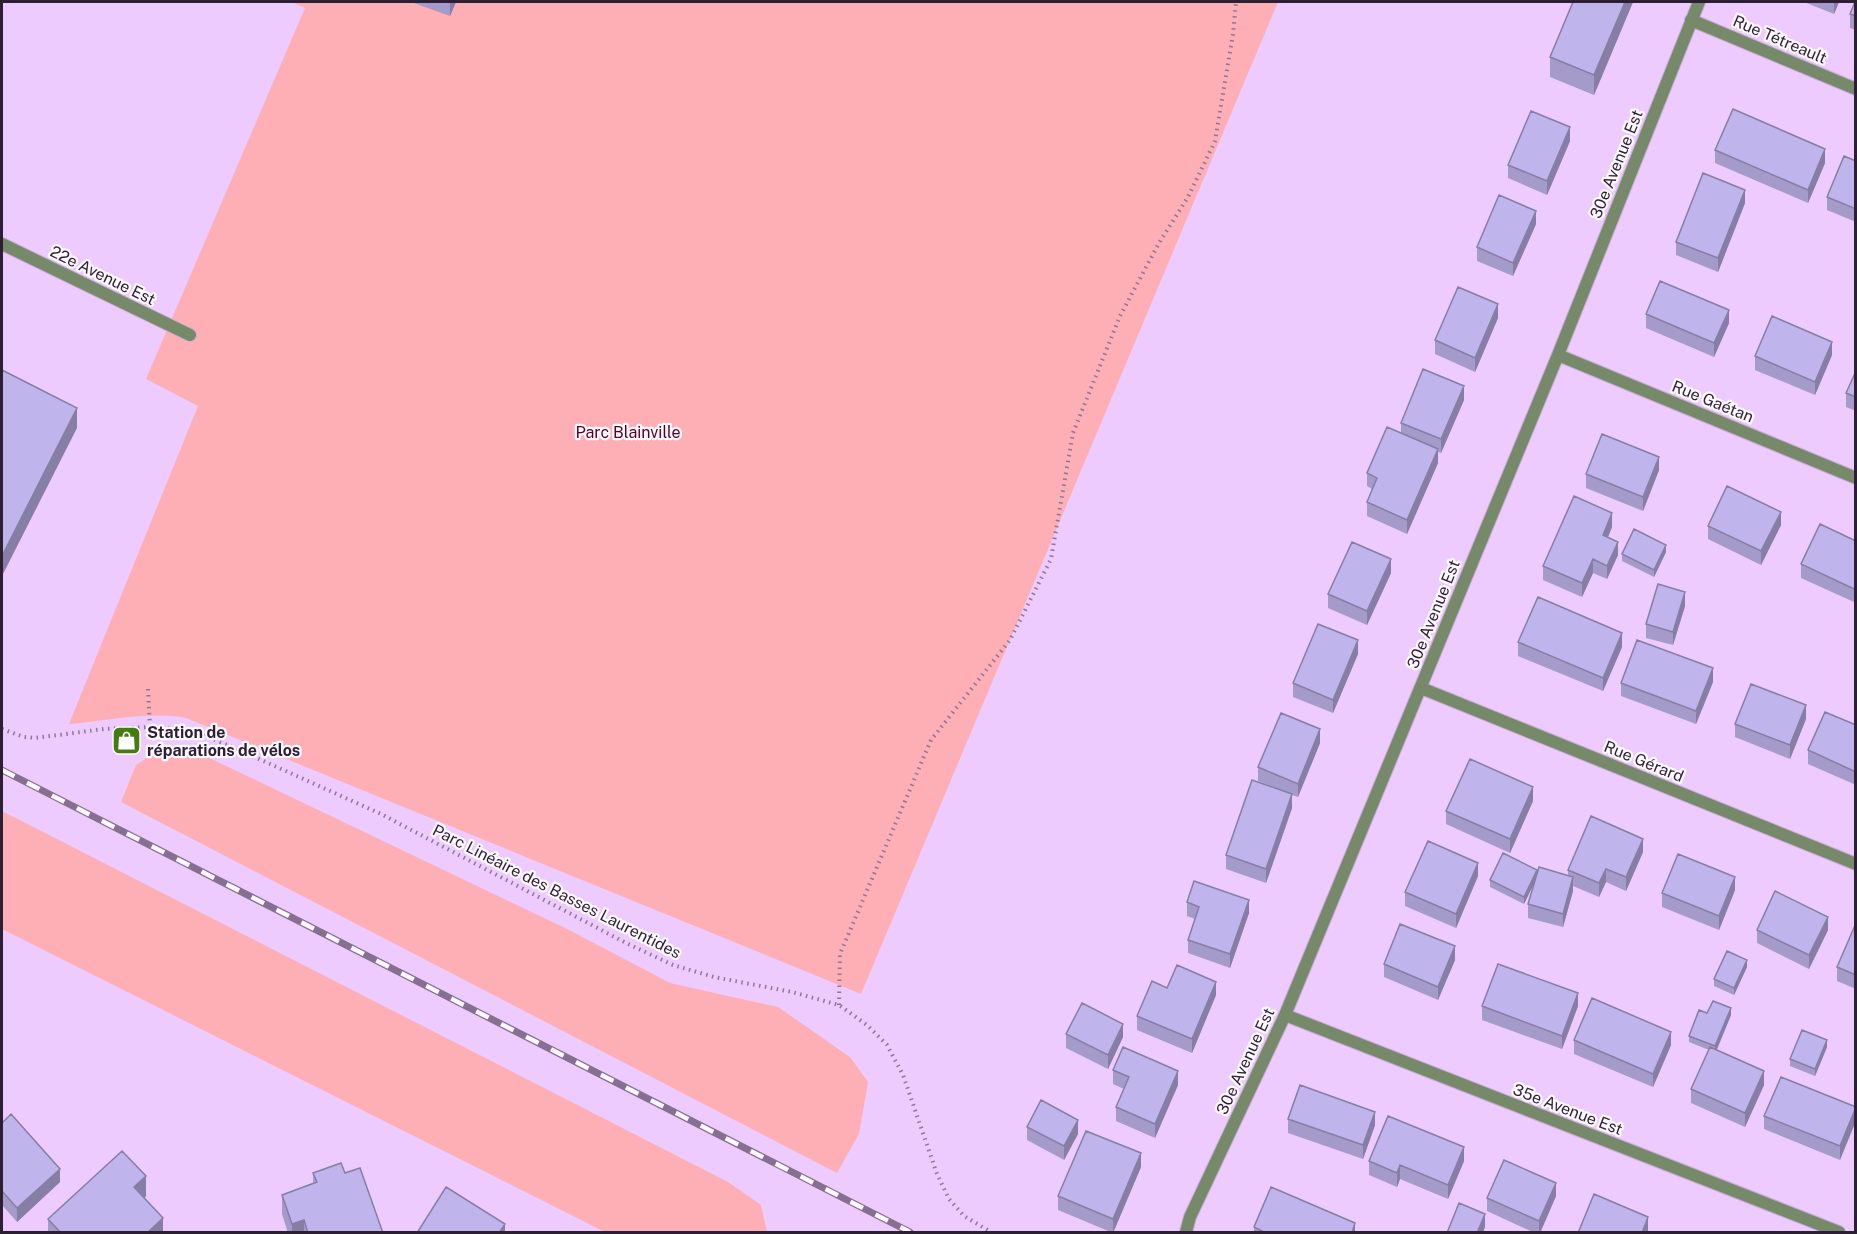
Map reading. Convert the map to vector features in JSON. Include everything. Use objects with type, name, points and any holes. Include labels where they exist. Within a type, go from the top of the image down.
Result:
[{"type":"street","name":"30e Avenue Est","points":[[1186,1233],[1190,1217],[1285,1015],[1558,355],[1699,2]]},
{"type":"street","name":"Rue Tétreault","points":[[1691,20],[1856,89]]},
{"type":"street","name":"22e Avenue Est","points":[[2,244],[190,335]]},
{"type":"street","name":"Rue Gaétan","points":[[1558,355],[1856,478]]},
{"type":"street","name":"Rue Gérard","points":[[1421,688],[1856,864]]},
{"type":"street","name":"35e Avenue Est","points":[[1285,1015],[1839,1233]]},
{"type":"path","points":[[839,1005],[840,954],[931,740],[1010,640],[1051,559],[1073,434],[1120,316],[1159,243],[1188,196],[1215,141],[1233,34],[1236,2]]},
{"type":"path","points":[[148,689],[150,727]]},
{"type":"path","name":"Parc Linéaire des Basses Laurentides","points":[[2,729],[24,737],[43,738],[104,729],[150,727],[198,733],[350,799],[626,943],[673,965],[714,977],[792,992],[839,1005],[867,1025],[887,1045],[906,1083],[937,1173],[949,1199],[964,1216],[991,1233]]},
{"type":"green space","name":"Parc Blainville","points":[[292,2],[1278,2],[861,994],[186,718],[142,716],[69,724],[198,406],[146,379],[305,8]]},
{"type":"green space","points":[[199,753],[571,931],[670,983],[778,1007],[850,1057],[868,1082],[859,1134],[837,1173],[121,802],[136,765],[153,754]]},
{"type":"green space","points":[[2,811],[728,1182],[761,1205],[767,1232],[605,1232],[2,929]]},
{"type":"building","points":[[1573,2],[1625,2],[1594,75],[1550,57]]},
{"type":"building","points":[[1856,2],[1856,16],[1850,14]]},
{"type":"building","points":[[1733,109],[1825,149],[1808,190],[1715,150]]},
{"type":"building","points":[[1531,111],[1570,127],[1547,181],[1508,165]]},
{"type":"building","points":[[1844,156],[1856,161],[1856,209],[1827,197]]},
{"type":"building","points":[[1703,173],[1745,190],[1718,258],[1676,242]]},
{"type":"building","points":[[1499,195],[1536,211],[1513,263],[1477,247]]},
{"type":"building","points":[[1660,281],[1729,310],[1714,343],[1646,314]]},
{"type":"building","points":[[1458,287],[1498,304],[1475,358],[1435,340]]},
{"type":"building","points":[[1772,316],[1832,342],[1815,382],[1755,356]]},
{"type":"building","points":[[1423,369],[1464,386],[1441,439],[1401,423]]},
{"type":"building","points":[[2,370],[77,408],[2,556]]},
{"type":"building","points":[[1856,371],[1856,397],[1846,393]]},
{"type":"building","points":[[1387,427],[1438,449],[1407,520],[1367,502],[1377,478],[1367,473]]},
{"type":"building","points":[[1602,434],[1659,457],[1643,497],[1586,474]]},
{"type":"building","points":[[1727,486],[1781,512],[1761,551],[1708,526]]},
{"type":"building","points":[[1574,496],[1612,513],[1603,535],[1618,542],[1607,566],[1593,559],[1582,583],[1543,566]]},
{"type":"building","points":[[1820,524],[1856,541],[1856,585],[1854,589],[1801,564]]},
{"type":"building","points":[[1634,529],[1666,545],[1654,570],[1622,554]]},
{"type":"building","points":[[1352,542],[1391,559],[1367,611],[1328,594]]},
{"type":"building","points":[[1658,584],[1685,592],[1673,632],[1646,624]]},
{"type":"building","points":[[1538,597],[1622,633],[1603,678],[1518,642]]},
{"type":"building","points":[[1318,624],[1358,640],[1333,700],[1293,683]]},
{"type":"building","points":[[1637,640],[1713,668],[1696,711],[1621,683]]},
{"type":"building","points":[[1751,684],[1806,705],[1790,745],[1735,724]]},
{"type":"building","points":[[1825,712],[1856,725],[1856,772],[1808,750]]},
{"type":"building","points":[[1281,713],[1320,729],[1298,784],[1258,767]]},
{"type":"building","points":[[1470,759],[1533,787],[1510,839],[1446,811]]},
{"type":"building","points":[[1252,780],[1292,794],[1266,869],[1226,855]]},
{"type":"building","points":[[1591,816],[1643,839],[1626,877],[1606,869],[1599,883],[1568,870]]},
{"type":"building","points":[[1428,841],[1478,863],[1456,914],[1405,892]]},
{"type":"building","points":[[1503,853],[1537,870],[1524,897],[1490,880]]},
{"type":"building","points":[[1678,854],[1735,877],[1719,916],[1662,893]]},
{"type":"building","points":[[1539,867],[1573,877],[1563,914],[1528,904]]},
{"type":"building","points":[[1194,881],[1249,900],[1230,954],[1188,940],[1199,907],[1187,902]]},
{"type":"building","points":[[1775,891],[1828,917],[1809,955],[1757,930]]},
{"type":"building","points":[[1856,923],[1856,975],[1837,967]]},
{"type":"building","points":[[1400,924],[1455,946],[1438,987],[1384,964]]},
{"type":"building","points":[[1727,951],[1747,960],[1734,988],[1714,979]]},
{"type":"building","points":[[1498,964],[1578,993],[1562,1036],[1482,1006]]},
{"type":"building","points":[[1177,965],[1216,982],[1192,1039],[1137,1016],[1152,981],[1167,988]]},
{"type":"building","points":[[1592,998],[1671,1032],[1653,1074],[1574,1040]]},
{"type":"building","points":[[1713,1001],[1731,1008],[1715,1046],[1689,1036],[1699,1010],[1707,1013]]},
{"type":"building","points":[[1082,1003],[1123,1024],[1108,1055],[1066,1034]]},
{"type":"building","points":[[1802,1030],[1827,1040],[1815,1069],[1790,1059]]},
{"type":"building","points":[[1123,1047],[1178,1071],[1155,1124],[1116,1107],[1129,1077],[1113,1070]]},
{"type":"building","points":[[1710,1047],[1764,1071],[1745,1113],[1691,1089]]},
{"type":"building","points":[[1781,1077],[1856,1107],[1840,1146],[1764,1116]]},
{"type":"building","points":[[1300,1085],[1375,1112],[1363,1145],[1288,1119]]},
{"type":"building","points":[[1041,1100],[1078,1120],[1064,1146],[1027,1127]]},
{"type":"building","points":[[11,1114],[60,1169],[17,1208],[2,1191],[2,1123]]},
{"type":"building","points":[[1388,1116],[1464,1147],[1448,1185],[1400,1165],[1397,1173],[1369,1161]]},
{"type":"building","points":[[1086,1131],[1141,1153],[1113,1219],[1058,1196]]},
{"type":"building","points":[[122,1151],[146,1176],[134,1187],[163,1218],[147,1233],[61,1233],[48,1219]]},
{"type":"building","points":[[1504,1160],[1556,1183],[1539,1221],[1487,1198]]},
{"type":"building","points":[[341,1163],[345,1173],[360,1168],[383,1233],[308,1233],[304,1220],[292,1224],[282,1195],[317,1182],[313,1173]]},
{"type":"building","points":[[446,1187],[505,1224],[499,1233],[417,1233]]},
{"type":"building","points":[[1271,1187],[1355,1223],[1352,1233],[1266,1233],[1254,1227]]},
{"type":"building","points":[[1594,1194],[1648,1217],[1642,1233],[1578,1233]]},
{"type":"building","points":[[1459,1203],[1485,1214],[1477,1233],[1447,1233]]},
{"type":"railway","points":[[2,770],[910,1232]]},
{"type":"place","name":"Station de réparations de vélos","points":[[126,741]]}]
